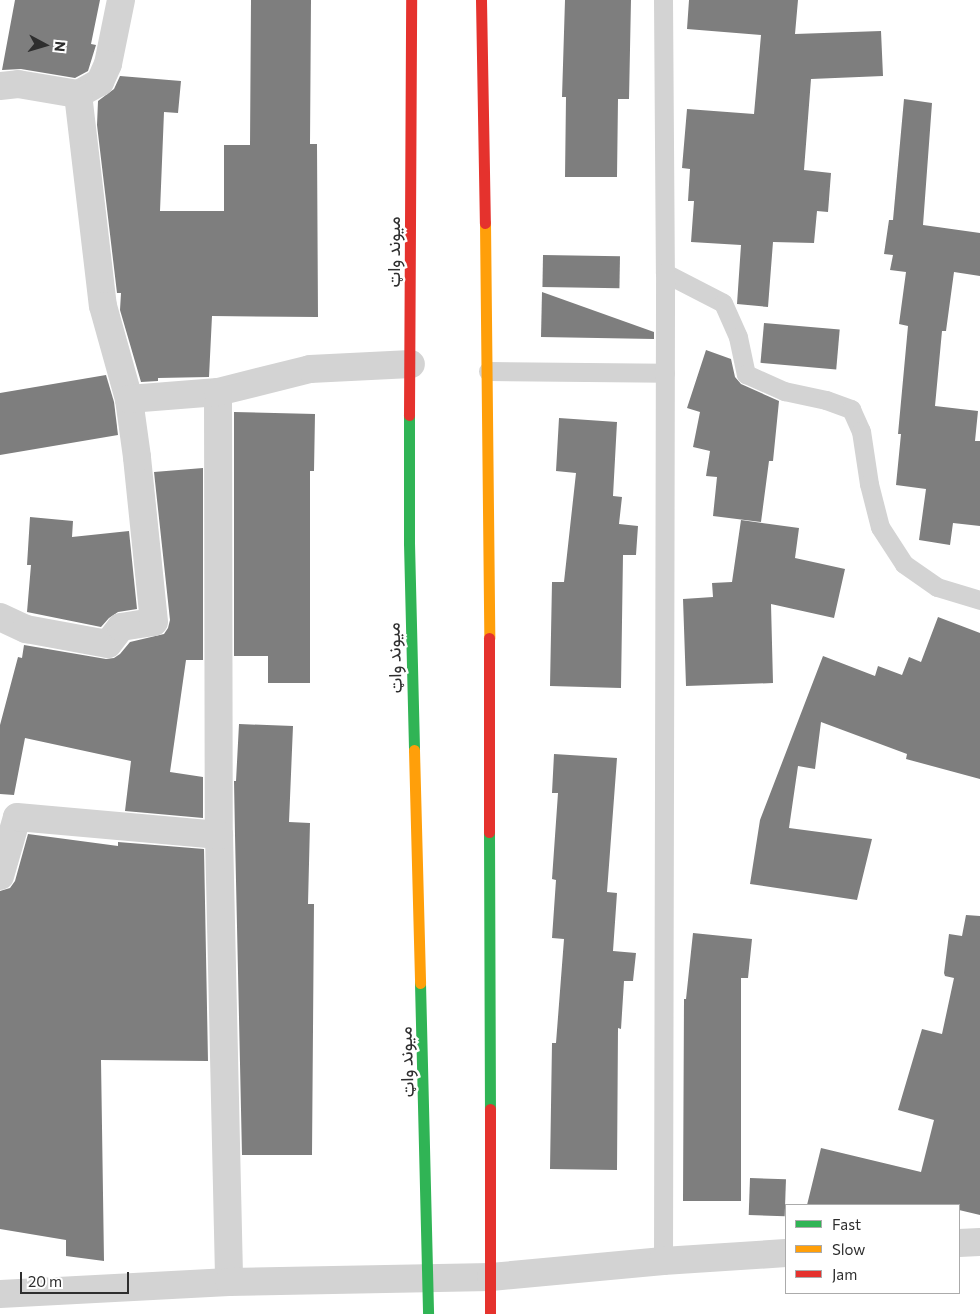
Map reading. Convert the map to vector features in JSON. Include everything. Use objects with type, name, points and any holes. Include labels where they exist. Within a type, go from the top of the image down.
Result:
[{"type":"main road","name":"میوند واټ","points":[[411,0],[409,543],[429,1278],[428,1314]]},
{"type":"main road","points":[[481,0],[488,371],[490,1314]]},
{"type":"street","points":[[0,86],[18,84],[78,94],[100,82],[108,64],[121,0]]},
{"type":"street","points":[[0,617],[26,629],[108,644],[121,627],[154,622],[137,457],[129,400],[103,306],[78,94]]},
{"type":"street","points":[[129,400],[218,392],[310,369],[411,364]]},
{"type":"street","points":[[218,392],[219,836],[229,1282]]},
{"type":"street","points":[[0,876],[17,817],[219,836]]},
{"type":"street","points":[[960,1244],[980,1242]]},
{"type":"street","points":[[0,1294],[229,1282],[491,1277],[663,1261],[785,1254]]},
{"type":"lane","points":[[663,0],[665,272],[663,1261]]},
{"type":"lane","points":[[665,272],[723,303],[738,337],[746,374],[784,391],[826,400],[850,409],[862,431],[869,484],[880,527],[904,564],[937,587],[980,600]]},
{"type":"lane","points":[[488,371],[665,373]]},
{"type":"building","points":[[15,0],[100,0],[91,44],[96,45],[88,71],[75,78],[21,69],[2,70]]},
{"type":"building","points":[[251,0],[311,0],[310,144],[317,144],[318,317],[212,316],[209,377],[158,378],[158,381],[141,382],[120,310],[121,293],[117,293],[97,125],[98,101],[114,89],[120,76],[181,81],[178,113],[164,112],[160,211],[224,211],[224,145],[250,145]]},
{"type":"building","points":[[565,0],[631,0],[629,99],[618,99],[617,177],[565,177],[566,97],[562,97]]},
{"type":"building","points":[[689,0],[798,0],[795,34],[881,31],[883,76],[811,79],[804,170],[831,173],[828,212],[817,211],[814,243],[773,242],[768,307],[737,304],[741,245],[691,242],[694,201],[688,201],[690,169],[682,168],[687,109],[754,114],[761,35],[687,29]]},
{"type":"building","points":[[904,99],[932,103],[923,225],[980,233],[980,276],[954,272],[946,331],[942,331],[935,406],[978,411],[975,441],[980,441],[980,526],[953,523],[950,545],[919,540],[926,489],[896,485],[901,434],[898,434],[908,326],[899,324],[906,272],[890,270],[893,255],[884,254],[889,220],[893,220]]},
{"type":"building","points":[[543,255],[620,256],[619,288],[542,287]]},
{"type":"building","points":[[542,292],[654,332],[654,339],[541,337]]},
{"type":"building","points":[[764,323],[840,330],[836,369],[761,363]]},
{"type":"building","points":[[706,350],[731,359],[735,377],[741,384],[779,401],[773,461],[769,461],[761,522],[713,516],[717,477],[706,476],[710,451],[693,447],[700,412],[687,408]]},
{"type":"building","points":[[106,375],[114,402],[118,435],[0,455],[0,393]]},
{"type":"building","points":[[234,412],[315,414],[314,471],[310,471],[310,683],[268,683],[268,656],[234,656]]},
{"type":"building","points":[[559,418],[617,422],[613,496],[622,497],[619,524],[638,526],[636,555],[623,555],[621,688],[550,686],[552,582],[564,582],[576,473],[556,471]]},
{"type":"building","points":[[203,468],[203,660],[186,660],[170,772],[203,777],[203,818],[125,811],[131,761],[25,738],[14,795],[0,794],[0,725],[18,657],[22,658],[24,645],[106,659],[114,658],[120,654],[130,642],[164,634],[170,620],[154,472]]},
{"type":"building","points":[[30,517],[73,521],[72,537],[129,531],[137,609],[118,612],[101,627],[27,612],[31,565],[27,565]]},
{"type":"building","points":[[741,520],[799,528],[795,558],[845,569],[834,618],[771,604],[773,683],[686,686],[683,599],[713,597],[712,583],[732,582]]},
{"type":"building","points":[[938,617],[980,633],[980,779],[906,759],[907,754],[821,722],[815,769],[798,766],[789,828],[872,839],[857,900],[750,884],[760,820],[823,656],[875,676],[878,666],[902,675],[909,657],[921,662]]},
{"type":"building","points":[[239,724],[293,726],[289,822],[310,823],[308,904],[314,904],[312,1155],[242,1155],[234,781],[236,781]]},
{"type":"building","points":[[554,754],[617,758],[607,892],[617,893],[613,951],[636,953],[633,981],[624,981],[621,1029],[618,1028],[617,1170],[550,1169],[552,1043],[556,1043],[564,939],[552,938],[556,880],[552,879],[558,793],[552,793]]},
{"type":"building","points":[[28,834],[118,846],[118,842],[204,849],[208,1061],[101,1060],[104,1261],[66,1256],[66,1240],[0,1229],[0,891],[10,888],[15,881]]},
{"type":"building","points":[[966,915],[980,916],[980,1215],[960,1210],[960,1204],[807,1204],[821,1148],[921,1172],[934,1120],[898,1110],[922,1029],[942,1034],[954,978],[945,976],[944,973],[949,934],[962,936]]},
{"type":"building","points":[[693,933],[752,939],[748,978],[741,978],[741,1201],[683,1201],[684,999],[686,999]]},
{"type":"building","points":[[750,1178],[786,1179],[785,1216],[749,1215]]},
{"type":"traffic: fast","points":[[409,415],[409,543],[414,750]]},
{"type":"traffic: fast","points":[[489,832],[490,1109]]},
{"type":"traffic: fast","points":[[420,983],[428,1314]]},
{"type":"traffic: slow","points":[[485,223],[489,638]]},
{"type":"traffic: slow","points":[[414,750],[420,983]]},
{"type":"traffic: jam","points":[[409,415],[411,0]]},
{"type":"traffic: jam","points":[[481,0],[485,223]]},
{"type":"traffic: jam","points":[[489,638],[489,832]]},
{"type":"traffic: jam","points":[[490,1109],[490,1314]]}]
